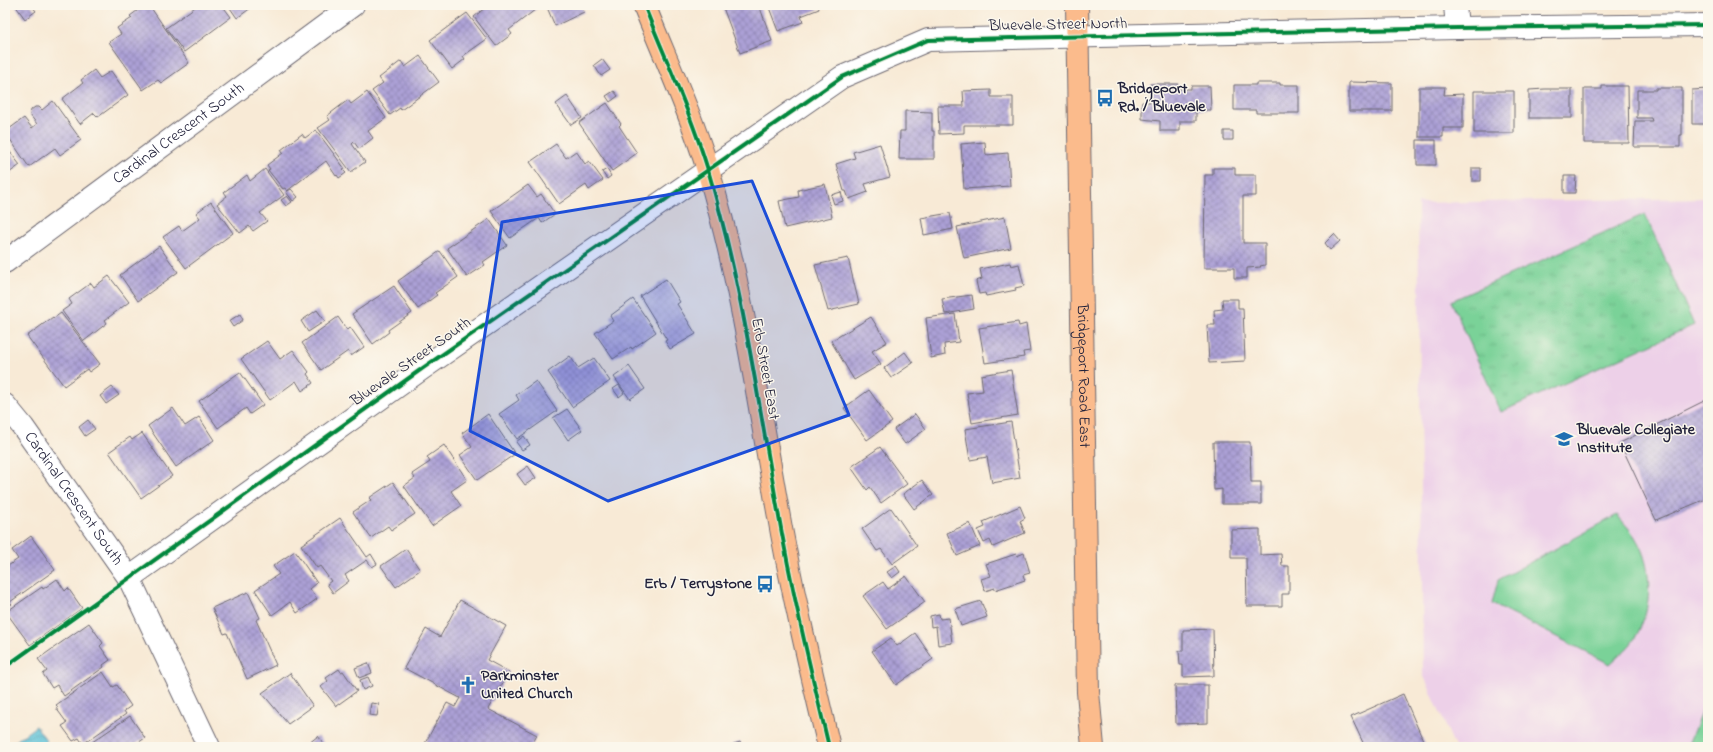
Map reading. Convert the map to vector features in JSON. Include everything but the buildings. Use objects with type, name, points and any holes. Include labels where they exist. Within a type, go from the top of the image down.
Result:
[{"type":"main road","name":"Erb Street East","points":[[644,5],[708,169],[742,307],[777,510],[829,747]]},
{"type":"main road","name":"Bridgeport Road East","points":[[1077,5],[1088,692],[1093,747]]},
{"type":"street","name":"Cardinal Crescent South","points":[[5,262],[353,5]]},
{"type":"street","points":[[1455,5],[1457,28]]},
{"type":"street","name":"Bluevale Street North","points":[[708,169],[842,77],[928,40],[1457,28],[1708,25]]},
{"type":"street","name":"Bluevale Street South","points":[[129,578],[423,368],[708,169]]},
{"type":"street","name":"Cardinal Crescent South","points":[[5,405],[23,427],[129,578],[209,747]]},
{"type":"highlighted area","points":[[752,181],[849,415],[608,501],[470,431],[502,222]]},
{"type":"shaded area","name":"Bluevale Collegiate Institute","points":[[1708,198],[1708,747],[1455,747],[1423,674],[1418,203]]},
{"type":"green space","points":[[1645,214],[1694,325],[1501,412],[1451,301]]},
{"type":"green space","points":[[1617,515],[1629,528],[1641,549],[1646,563],[1649,592],[1647,606],[1638,633],[1630,645],[1610,664],[1492,604],[1498,580]]},
{"type":"green space","points":[[1708,696],[1708,747],[1700,747],[1689,742]]},
{"type":"water","points":[[36,726],[47,741],[45,743],[47,745],[45,747],[8,747]]},
{"type":"cycle path","points":[[644,5],[694,128],[720,211],[739,295],[788,567],[829,747]]},
{"type":"cycle path","points":[[5,667],[423,368],[842,77],[928,40],[1457,28],[1708,25]]},
{"type":"place","name":"Bridgeport Rd. / Bluevale","points":[[1105,98]]},
{"type":"place","name":"Bluevale Collegiate Institute","points":[[1564,439]]},
{"type":"place","name":"Erb / Terrystone","points":[[765,584]]},
{"type":"place","name":"Parkminster United Church","points":[[468,685]]}]
